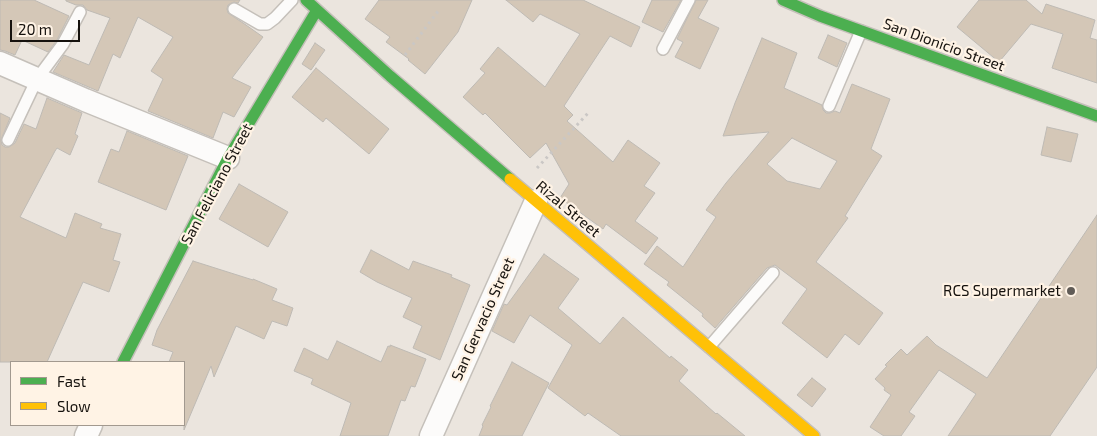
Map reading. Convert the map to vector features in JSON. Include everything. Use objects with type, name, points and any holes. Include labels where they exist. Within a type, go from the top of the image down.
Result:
[{"type":"street","name":"Rizal Street","points":[[306,0],[390,76],[814,436]]},
{"type":"street","name":"San Dionicio Street","points":[[783,0],[820,16],[1097,116]]},
{"type":"street","name":"San Feliciano Street","points":[[125,361],[228,158],[316,10]]},
{"type":"street","points":[[0,63],[94,104],[228,158]]},
{"type":"street","name":"San Gervacio Street","points":[[431,436],[528,194]]},
{"type":"lane","points":[[234,9],[260,24],[267,24],[292,0]]},
{"type":"lane","points":[[663,49],[689,0]]},
{"type":"lane","points":[[8,140],[37,79],[63,44],[80,12]]},
{"type":"lane","points":[[829,106],[861,31]]},
{"type":"lane","points":[[709,347],[773,273]]},
{"type":"path","points":[[390,76],[438,10]]},
{"type":"path","points":[[528,194],[590,111]]},
{"type":"building","points":[[0,0],[34,0],[69,16],[57,40],[48,52],[22,40],[15,55],[0,50]]},
{"type":"building","points":[[66,0],[240,0],[238,3],[234,2],[228,5],[228,13],[263,37],[232,78],[251,87],[234,117],[223,112],[213,138],[148,111],[163,79],[151,71],[173,37],[138,17],[120,58],[113,54],[98,91],[53,72],[64,55],[89,65],[110,18],[87,10],[83,5],[76,5]]},
{"type":"building","points":[[379,0],[472,0],[458,32],[425,74],[386,42],[390,37],[365,19]]},
{"type":"building","points":[[506,0],[583,0],[640,27],[631,47],[610,36],[564,106],[573,115],[567,121],[613,162],[628,140],[660,163],[644,186],[655,193],[635,221],[658,238],[646,254],[606,224],[603,229],[560,198],[569,184],[546,143],[530,158],[485,113],[483,115],[463,97],[485,73],[480,69],[498,47],[545,87],[580,34],[540,14],[533,22]]},
{"type":"building","points":[[652,0],[681,0],[663,32],[642,22]]},
{"type":"building","points":[[696,0],[708,0],[698,18],[719,28],[700,69],[675,57],[683,42],[677,39]]},
{"type":"building","points":[[979,0],[1026,0],[1042,14],[1046,4],[1095,20],[1090,38],[1097,40],[1097,83],[1052,68],[1063,34],[1031,24],[999,62],[957,27]]},
{"type":"building","points":[[828,35],[847,43],[837,67],[818,58]]},
{"type":"building","points":[[762,38],[797,53],[784,88],[822,105],[826,113],[835,111],[840,113],[852,84],[890,99],[871,149],[882,156],[845,216],[848,218],[816,262],[883,313],[859,345],[845,334],[827,358],[782,323],[807,289],[775,265],[767,268],[715,328],[702,316],[703,314],[667,285],[669,282],[644,264],[657,246],[683,267],[716,217],[706,210],[769,132],[723,136]],"holes":[[[792,138],[837,161],[820,189],[787,181],[767,164]]]},
{"type":"building","points":[[315,43],[325,50],[311,70],[302,64]]},
{"type":"building","points":[[316,68],[389,129],[369,154],[326,118],[323,122],[292,97]]},
{"type":"building","points":[[47,98],[82,113],[75,134],[78,136],[70,155],[57,148],[20,217],[66,238],[75,213],[102,224],[100,228],[121,234],[113,260],[120,262],[109,292],[83,282],[47,361],[0,362],[0,113],[10,118],[1,140],[2,145],[5,147],[15,143],[24,124],[36,129]]},
{"type":"building","points":[[1047,127],[1078,134],[1071,162],[1041,155]]},
{"type":"building","points":[[127,131],[188,156],[166,210],[98,182],[111,149],[119,152]]},
{"type":"building","points":[[239,184],[288,212],[268,247],[219,219]]},
{"type":"building","name":"RCS Supermarket","points":[[1097,215],[1097,367],[1050,436],[948,436],[976,394],[939,370],[909,412],[915,416],[901,436],[884,436],[870,427],[891,395],[875,379],[887,366],[885,365],[901,349],[907,355],[927,336],[936,345],[987,378]]},
{"type":"building","points":[[371,250],[409,270],[413,261],[452,275],[451,277],[470,285],[440,360],[413,348],[422,326],[403,317],[412,298],[360,272]]},
{"type":"building","points":[[544,254],[579,279],[558,308],[600,344],[623,317],[670,358],[671,356],[688,370],[679,381],[716,414],[745,436],[621,436],[588,413],[585,416],[548,388],[572,345],[530,315],[514,343],[492,331],[504,304],[507,305]]},
{"type":"building","points":[[193,261],[253,279],[277,289],[272,300],[293,308],[287,326],[272,321],[264,339],[236,326],[214,377],[211,366],[184,430],[185,361],[169,361],[173,352],[152,345],[157,330]]},
{"type":"building","points":[[337,341],[381,362],[390,345],[426,359],[415,387],[411,386],[405,401],[401,400],[388,436],[340,436],[351,403],[311,384],[313,379],[294,371],[304,348],[328,360]]},
{"type":"building","points":[[512,362],[549,383],[522,436],[479,436],[490,406]]},
{"type":"building","points":[[812,378],[826,389],[812,407],[797,395]]},
{"type":"traffic: fast","points":[[306,0],[390,76],[510,179]]},
{"type":"traffic: fast","points":[[783,0],[820,16],[1097,116]]},
{"type":"traffic: fast","points":[[124,361],[228,158],[317,10]]},
{"type":"traffic: slow","points":[[510,179],[814,436]]},
{"type":"place","name":"RCS Supermarket","points":[[1071,291]]}]
